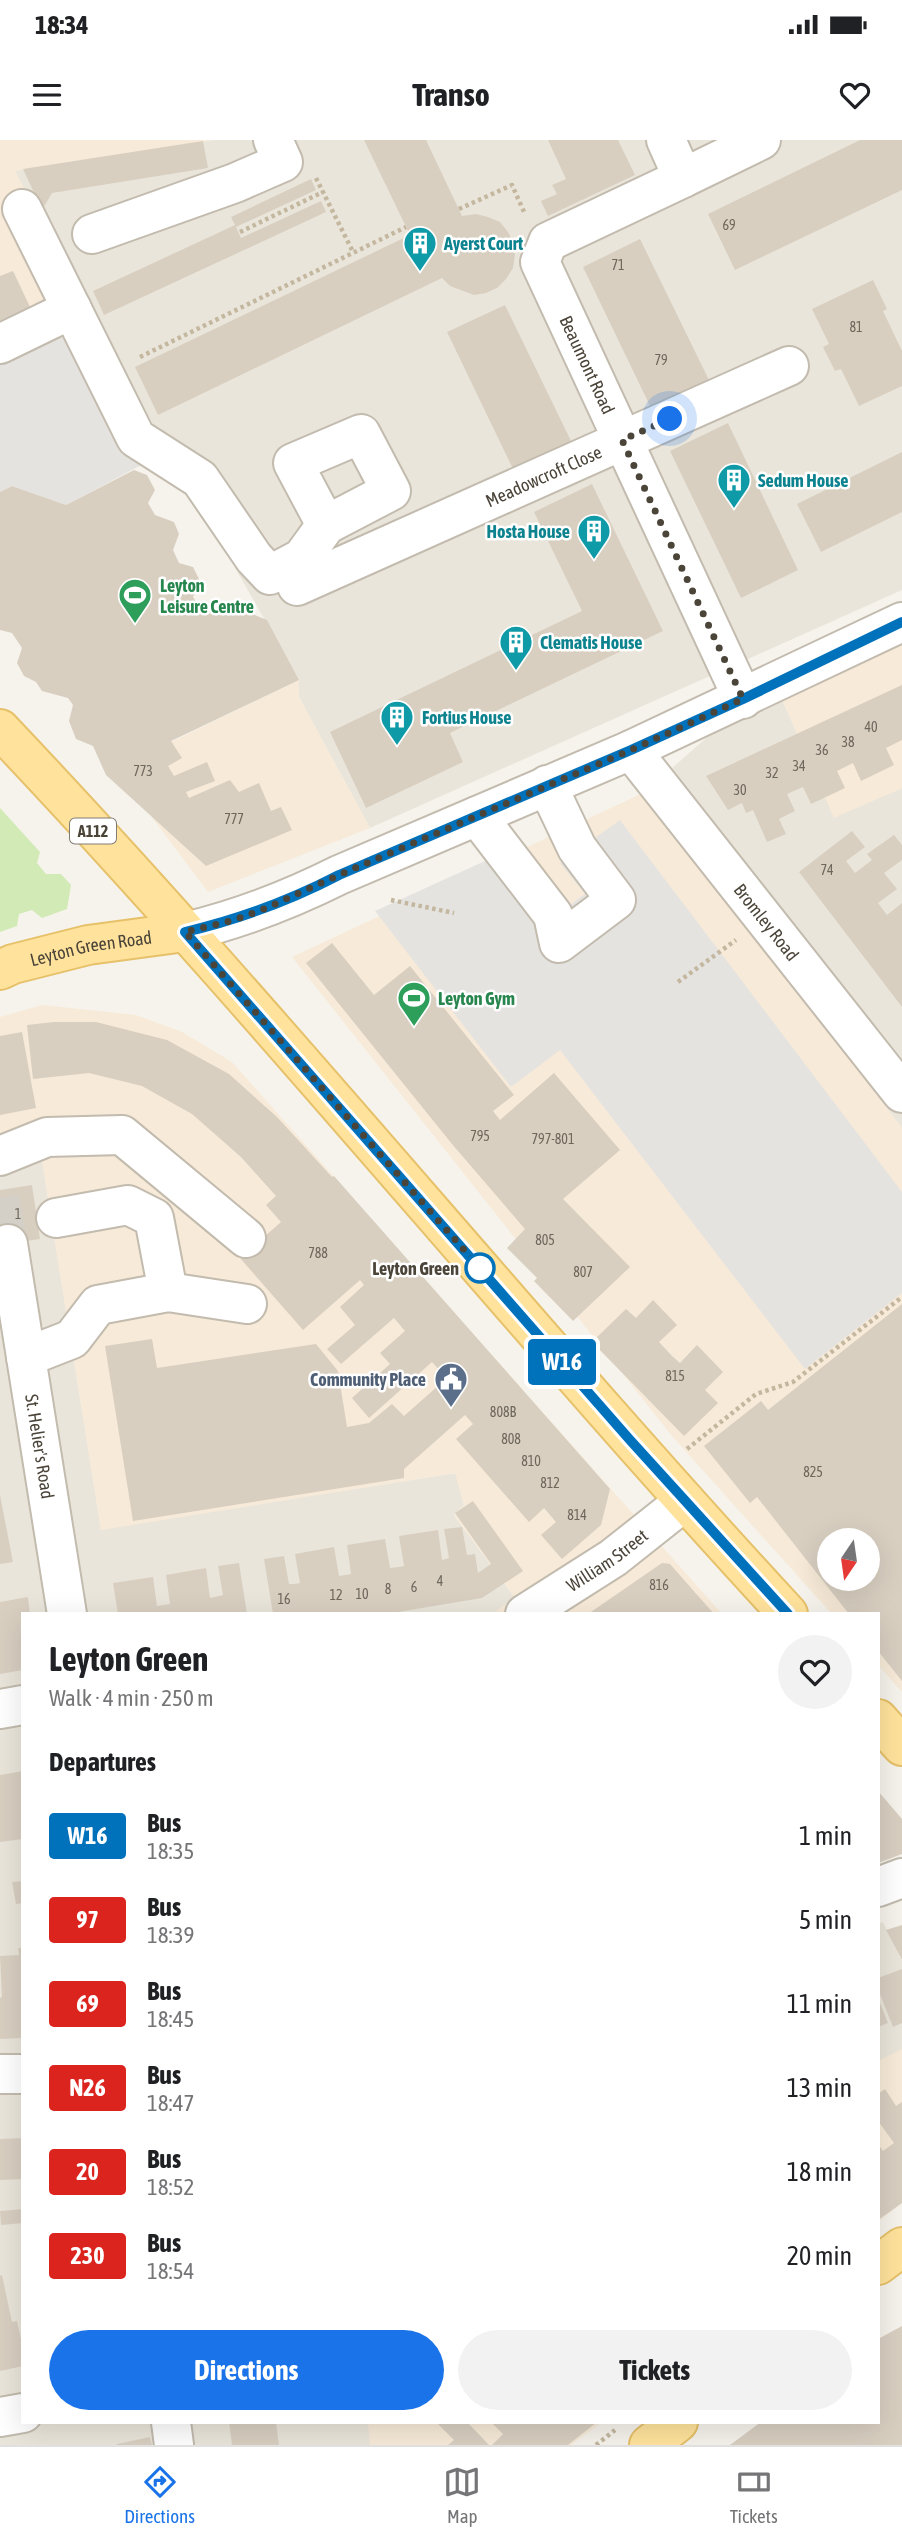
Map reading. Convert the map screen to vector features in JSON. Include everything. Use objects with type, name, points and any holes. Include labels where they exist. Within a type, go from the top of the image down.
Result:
[{"type":"main road","name":"A112","points":[[0,729],[74,807],[659,1472],[786,1612]]},
{"type":"main road","name":"Leyton Green Road","points":[[0,970],[88,945],[185,932]]},
{"type":"main road","points":[[880,1721],[902,1746]]},
{"type":"main road","points":[[880,2264],[902,2247]]},
{"type":"main road","points":[[649,2445],[675,2424]]},
{"type":"street","points":[[92,234],[235,183],[283,162],[273,140]]},
{"type":"street","points":[[666,140],[684,178]]},
{"type":"street","points":[[548,242],[761,140]]},
{"type":"street","points":[[22,209],[136,438],[200,479],[254,558],[270,575],[302,558],[326,525]]},
{"type":"street","name":"Beaumont Road","points":[[548,242],[540,262],[743,699]]},
{"type":"street","points":[[0,344],[72,309]]},
{"type":"street","name":"Meadowcroft Close","points":[[296,586],[789,366]]},
{"type":"street","points":[[185,932],[234,920],[264,909],[631,750],[902,622]]},
{"type":"street","name":"Bromley Road","points":[[631,750],[902,1093]]},
{"type":"street","points":[[477,816],[553,915],[559,943],[616,900],[577,848],[547,785]]},
{"type":"street","points":[[0,1156],[47,1137],[122,1135],[246,1238]]},
{"type":"street","points":[[56,1218],[128,1205],[154,1218],[167,1292]]},
{"type":"street","name":"St. Helier's Road","points":[[11,1261],[68,1612]]},
{"type":"street","points":[[26,1357],[72,1339],[98,1305],[167,1292],[247,1304]]},
{"type":"street","name":"William Street","points":[[528,1612],[613,1558],[685,1501]]},
{"type":"street","points":[[0,1709],[21,1705]]},
{"type":"street","points":[[880,1886],[902,1878]]},
{"type":"street","points":[[0,2074],[21,2074]]},
{"type":"street","points":[[0,2417],[21,2413]]},
{"type":"street","points":[[171,2424],[174,2445]]},
{"type":"path","points":[[313,171],[353,252]]},
{"type":"path","points":[[459,209],[512,185],[533,231],[548,242]]},
{"type":"path","points":[[240,232],[323,192]]},
{"type":"path","points":[[140,357],[406,227]]},
{"type":"path","points":[[391,900],[454,913]]},
{"type":"path","points":[[678,982],[765,919]]},
{"type":"path","points":[[659,1472],[756,1394],[793,1382],[902,1297]]},
{"type":"shaded area","points":[[0,140],[214,140],[15,171],[84,303],[0,344]]},
{"type":"shaded area","points":[[214,140],[902,140],[902,590],[370,828],[299,697],[299,680],[84,303],[14,171]]},
{"type":"shaded area","points":[[72,309],[149,461],[66,505],[12,486],[0,492],[0,344]]},
{"type":"shaded area","points":[[902,633],[902,788],[834,818],[773,679]]},
{"type":"shaded area","points":[[773,679],[834,817],[902,788],[902,1128],[645,792]]},
{"type":"shaded area","points":[[299,680],[299,697],[370,828],[208,892],[151,816],[167,744]]},
{"type":"shaded area","points":[[645,792],[902,1128],[902,1692],[880,1667],[880,1612],[830,1612],[672,1436],[292,957]]},
{"type":"shaded area","points":[[620,820],[902,1192],[902,1293],[805,1369],[560,1050],[511,1087],[375,911],[496,856],[546,922],[585,894],[560,863]]},
{"type":"shaded area","points":[[42,1005],[136,1015],[182,1032],[232,1062],[720,1612],[494,1612],[515,1598],[454,1515],[464,1505],[455,1473],[101,1530],[38,1136],[0,1141],[0,1017]]},
{"type":"shaded area","points":[[38,1135],[101,1529],[456,1473],[464,1505],[454,1515],[515,1598],[496,1612],[21,1612],[21,2424],[379,2424],[380,2445],[0,2445],[0,1141]]},
{"type":"shaded area","points":[[883,1922],[902,1961],[902,2052],[880,2063],[880,1923]]},
{"type":"shaded area","points":[[902,2049],[902,2203],[880,2220],[880,2060]]},
{"type":"shaded area","points":[[368,2424],[599,2424],[571,2445],[370,2445]]},
{"type":"green space","points":[[0,808],[40,852],[37,863],[46,874],[61,874],[71,885],[67,909],[42,918],[32,910],[19,914],[17,926],[0,932]]},
{"type":"building","name":"Ayerst Court","points":[[364,140],[426,140],[462,216],[476,214],[488,217],[500,222],[508,232],[514,243],[515,255],[513,268],[506,279],[497,288],[474,295],[450,286],[442,278],[158,415],[135,367],[410,235]]},
{"type":"building","points":[[548,140],[618,140],[635,175],[548,216],[541,201],[557,194],[552,185],[566,179]]},
{"type":"building","points":[[860,140],[902,140],[902,190],[735,270],[708,214]]},
{"type":"building","points":[[203,141],[208,168],[52,193],[42,210],[23,169]]},
{"type":"building","points":[[311,179],[316,190],[236,227],[241,238],[321,201],[326,212],[104,315],[93,291],[235,225],[231,217]]},
{"type":"building","points":[[640,239],[709,380],[651,408],[583,267]]},
{"type":"building","points":[[13,271],[30,307],[0,322],[0,276]]},
{"type":"building","points":[[873,280],[887,309],[883,311],[902,351],[902,386],[859,406],[841,369],[835,371],[823,347],[829,344],[812,309]]},
{"type":"building","points":[[505,305],[573,445],[515,473],[447,332]]},
{"type":"building","name":"Sedum House","points":[[728,423],[798,570],[741,598],[670,451]]},
{"type":"building","points":[[902,452],[902,512],[821,552],[797,504]]},
{"type":"building","name":"Leyton Leisure Centre","points":[[134,470],[147,475],[155,490],[148,503],[155,515],[174,522],[179,534],[173,550],[179,563],[193,567],[200,581],[193,597],[200,608],[215,611],[227,604],[267,620],[299,680],[171,741],[182,758],[168,766],[174,776],[207,762],[215,781],[186,792],[189,798],[230,780],[239,792],[259,783],[271,811],[281,807],[292,830],[206,866],[106,775],[93,746],[76,739],[69,721],[73,705],[68,698],[42,691],[36,682],[24,676],[17,663],[22,648],[12,633],[0,630],[0,492],[12,486],[66,505]]},
{"type":"building","points":[[592,484],[663,631],[450,733],[463,762],[366,808],[330,732],[582,611],[534,512]]},
{"type":"building","points":[[902,685],[902,740],[886,748],[894,765],[861,781],[853,763],[837,771],[845,788],[811,804],[803,787],[787,794],[795,811],[779,819],[786,834],[767,842],[753,810],[746,813],[742,803],[728,810],[706,776]]},
{"type":"building","points":[[852,831],[865,847],[846,861],[855,873],[872,860],[867,854],[894,835],[902,845],[902,860],[884,873],[897,889],[878,903],[887,915],[902,903],[902,1007],[799,872]]},
{"type":"building","points":[[332,943],[374,995],[410,966],[514,1095],[493,1111],[500,1120],[554,1073],[620,1150],[563,1199],[630,1267],[573,1321],[534,1281],[537,1278],[507,1248],[525,1229],[452,1144],[306,963]]},
{"type":"building","points":[[96,1022],[167,1040],[229,1074],[277,1117],[332,1177],[334,1176],[610,1489],[601,1525],[562,1559],[541,1535],[556,1522],[544,1508],[529,1522],[456,1439],[473,1424],[465,1415],[404,1469],[404,1478],[133,1521],[105,1346],[152,1339],[157,1368],[316,1344],[338,1371],[347,1427],[369,1423],[392,1404],[404,1416],[439,1385],[434,1379],[441,1372],[432,1362],[369,1418],[352,1398],[390,1364],[380,1353],[405,1331],[394,1318],[341,1364],[327,1349],[355,1325],[340,1307],[364,1285],[360,1280],[303,1330],[240,1258],[281,1222],[266,1205],[276,1196],[241,1157],[192,1114],[142,1086],[89,1073],[33,1079],[27,1025]]},
{"type":"building","points":[[22,1032],[36,1108],[0,1115],[0,1036]]},
{"type":"building","points":[[32,1185],[40,1239],[0,1245],[0,1190]]},
{"type":"building","points":[[653,1300],[677,1325],[659,1342],[672,1356],[680,1363],[697,1345],[723,1372],[705,1390],[718,1403],[684,1436],[592,1342],[626,1309],[636,1318]]},
{"type":"building","points":[[902,1304],[902,1681],[880,1654],[880,1612],[847,1612],[831,1591],[880,1591],[880,1528],[817,1528],[817,1573],[757,1497],[750,1503],[704,1446],[761,1401],[768,1410]]},
{"type":"building","points":[[0,1495],[13,1562],[0,1564]]},
{"type":"building","points":[[473,1501],[523,1571],[482,1598],[398,1612],[273,1612],[264,1559],[284,1556],[289,1584],[294,1584],[300,1583],[295,1554],[334,1547],[339,1576],[351,1574],[347,1545],[385,1539],[390,1568],[404,1566],[399,1536],[438,1530],[442,1560],[449,1558],[444,1529],[462,1527],[467,1555],[475,1554],[478,1573],[491,1564],[455,1513]]},
{"type":"building","points":[[239,1563],[247,1612],[118,1612],[113,1583],[153,1577],[157,1606],[170,1604],[166,1575],[206,1568],[210,1598],[223,1595],[218,1566]]},
{"type":"building","points":[[662,1563],[670,1564],[712,1612],[591,1612]]},
{"type":"building","points":[[28,1597],[30,1612],[21,1612],[21,1670],[0,1674],[0,1602]]},
{"type":"building","points":[[21,1771],[21,1839],[0,1842],[0,1775]]},
{"type":"building","points":[[880,1793],[902,1819],[902,1854],[880,1862]]},
{"type":"building","points":[[21,1881],[21,1903],[16,1904],[12,1882]]},
{"type":"building","points":[[902,1925],[902,1960],[886,1930]]},
{"type":"building","points":[[18,1948],[21,1948],[21,2038],[0,2039],[0,1956],[19,1955]]},
{"type":"building","points":[[902,1969],[902,2023],[893,2027],[880,1994],[880,1977]]},
{"type":"building","points":[[880,2003],[888,2023],[880,2026]]},
{"type":"building","points":[[885,2089],[896,2106],[902,2102],[902,2203],[880,2219],[880,2147],[883,2151],[894,2143],[880,2124],[880,2093]]},
{"type":"building","points":[[21,2138],[21,2179],[0,2180],[0,2139]]},
{"type":"building","points":[[21,2209],[21,2223],[1,2225],[0,2211]]},
{"type":"building","points":[[2,2275],[12,2322],[17,2321],[21,2339],[21,2366],[0,2371]]},
{"type":"building","points":[[902,2326],[902,2445],[730,2445],[758,2424],[880,2424],[880,2338]]},
{"type":"building","points":[[229,2424],[276,2424],[279,2445],[232,2445]]},
{"type":"building","points":[[438,2424],[469,2424],[489,2445],[448,2445],[454,2440]]},
{"type":"building","points":[[493,2424],[594,2424],[568,2445],[492,2445],[503,2434]]},
{"type":"building","points":[[150,2437],[152,2445],[117,2445],[117,2444]]},
{"type":"tunnel","points":[[0,1198],[8,1244]]},
{"type":"bus line","name":"W16","points":[[786,1612],[630,1440],[185,932],[234,920],[299,895],[339,875],[676,730],[902,622]]},
{"type":"place","name":"Ayerst Court","points":[[420,273]]},
{"type":"place","name":"Sedum House","points":[[734,510]]},
{"type":"place","name":"Hosta House","points":[[594,561]]},
{"type":"place","name":"Leyton Leisure Centre","points":[[135,625]]},
{"type":"place","name":"Clematis House","points":[[516,672]]},
{"type":"place","name":"Fortius House","points":[[397,747]]},
{"type":"place","name":"Leyton Gym","points":[[414,1028]]},
{"type":"place","name":"Leyton Green","points":[[480,1268]]},
{"type":"place","name":"Community Place","points":[[451,1409]]},
{"type":"route","points":[[480,1268],[185,932],[234,920],[299,895],[339,875],[743,699],[622,440],[670,419]]}]
